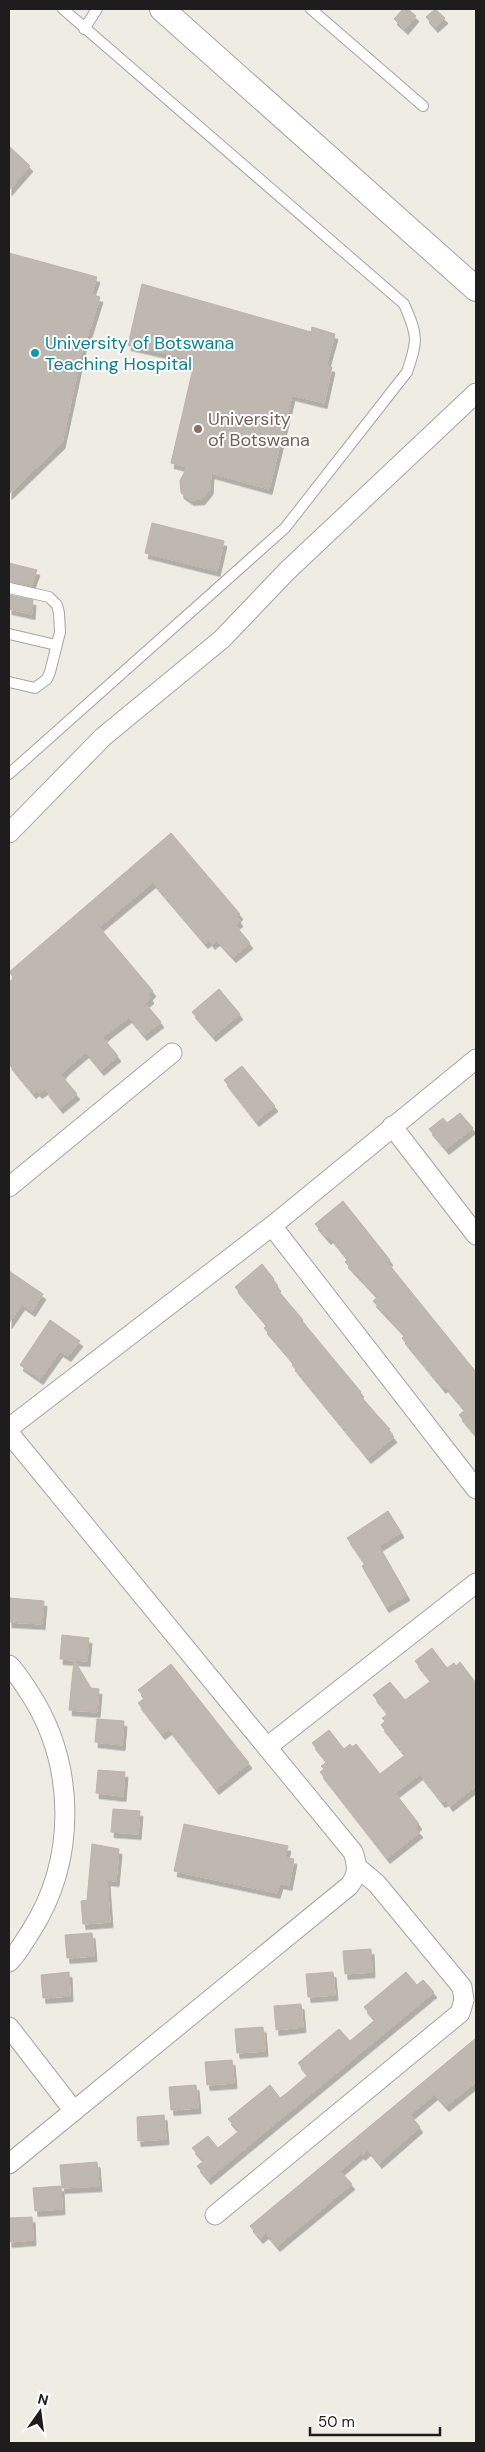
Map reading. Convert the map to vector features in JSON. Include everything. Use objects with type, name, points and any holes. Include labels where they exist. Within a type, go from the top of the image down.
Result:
[{"type":"street","points":[[162,9],[476,289]]},
{"type":"street","points":[[9,833],[102,737],[222,639],[287,571],[476,393]]},
{"type":"street","points":[[9,1188],[172,1053]]},
{"type":"street","points":[[9,1428],[272,1226],[476,1059]]},
{"type":"street","points":[[392,1126],[476,1235]]},
{"type":"street","points":[[272,1226],[476,1489]]},
{"type":"street","points":[[9,1433],[353,1852],[357,1868],[354,1880],[349,1886],[9,2164]]},
{"type":"street","points":[[267,1747],[476,1583]]},
{"type":"street","points":[[9,1665],[42,1713],[60,1761],[66,1812],[61,1863],[44,1911],[17,1954],[9,1962]]},
{"type":"street","points":[[215,2215],[460,2013],[464,2000],[462,1988],[377,1884],[357,1868]]},
{"type":"street","points":[[9,2027],[74,2111]]},
{"type":"lane","points":[[9,774],[285,528],[407,372],[416,344],[414,327],[404,304],[63,9]]},
{"type":"lane","points":[[84,29],[97,9]]},
{"type":"lane","points":[[311,9],[423,106]]},
{"type":"lane","points":[[9,588],[49,597],[57,605],[60,632],[50,672],[47,679],[40,686],[35,688],[9,682]]},
{"type":"lane","points":[[9,634],[56,645]]},
{"type":"building","points":[[403,9],[408,9],[416,16],[405,29],[394,19]]},
{"type":"building","points":[[435,9],[445,18],[435,27],[426,17]]},
{"type":"building","points":[[9,146],[30,166],[9,190]]},
{"type":"building","name":"University of Botswana Teaching Hospital","points":[[9,253],[97,277],[91,294],[100,297],[87,338],[85,337],[62,443],[9,494]]},
{"type":"building","points":[[142,284],[311,332],[312,327],[335,334],[326,366],[332,367],[324,403],[292,395],[269,489],[211,473],[210,489],[202,499],[191,500],[181,493],[180,481],[187,467],[171,463],[195,360],[128,345]]},
{"type":"building","points":[[152,523],[224,541],[217,571],[145,553]]},
{"type":"building","points":[[9,563],[37,570],[31,586],[9,581]]},
{"type":"building","points":[[9,595],[33,600],[32,614],[9,609]]},
{"type":"building","points":[[171,833],[240,914],[237,917],[240,921],[235,925],[250,943],[233,957],[217,940],[212,944],[209,940],[205,943],[153,882],[99,927],[153,991],[149,995],[151,998],[145,1003],[161,1022],[144,1035],[129,1017],[108,1033],[103,1038],[118,1056],[101,1070],[86,1052],[66,1069],[61,1075],[77,1094],[60,1108],[45,1089],[39,1093],[37,1090],[33,1093],[9,1064],[9,982],[14,978],[9,972]]},
{"type":"building","points":[[219,989],[240,1014],[213,1036],[192,1012]]},
{"type":"building","points":[[242,1066],[275,1106],[256,1121],[224,1080]]},
{"type":"building","points":[[460,1113],[473,1128],[446,1149],[429,1129],[443,1118],[447,1123]]},
{"type":"building","points":[[343,1201],[390,1260],[387,1262],[476,1372],[476,1435],[459,1415],[465,1410],[445,1386],[443,1388],[402,1338],[405,1335],[373,1301],[378,1297],[345,1262],[348,1259],[330,1237],[328,1239],[315,1224]]},
{"type":"building","points":[[262,1264],[274,1279],[278,1286],[276,1288],[361,1392],[359,1394],[390,1429],[389,1431],[394,1437],[368,1458],[292,1365],[294,1363],[264,1328],[267,1325],[235,1287]]},
{"type":"building","points":[[9,1271],[43,1294],[32,1311],[22,1304],[9,1323]]},
{"type":"building","points":[[50,1320],[80,1341],[68,1356],[60,1351],[40,1379],[20,1365]]},
{"type":"building","points":[[388,1511],[401,1532],[379,1546],[407,1595],[386,1607],[362,1566],[365,1564],[347,1538]]},
{"type":"building","points":[[9,1598],[44,1601],[42,1624],[9,1622]]},
{"type":"building","points":[[62,1635],[89,1638],[87,1661],[60,1659]]},
{"type":"building","points":[[432,1648],[447,1668],[454,1663],[456,1666],[460,1662],[476,1683],[476,1786],[450,1806],[446,1800],[442,1802],[420,1774],[395,1793],[419,1824],[415,1827],[420,1832],[387,1858],[320,1772],[324,1769],[321,1766],[327,1762],[312,1743],[329,1730],[344,1749],[350,1744],[352,1747],[356,1744],[380,1774],[405,1755],[381,1725],[385,1721],[382,1718],[388,1714],[373,1695],[390,1682],[405,1700],[431,1681],[415,1661]]},
{"type":"building","points":[[74,1660],[91,1688],[99,1689],[97,1712],[69,1710]]},
{"type":"building","points":[[171,1664],[249,1763],[216,1789],[169,1729],[162,1734],[138,1703],[145,1698],[138,1690]]},
{"type":"building","points":[[97,1719],[124,1721],[122,1745],[95,1742]]},
{"type":"building","points":[[98,1770],[125,1772],[123,1796],[96,1793]]},
{"type":"building","points":[[113,1809],[140,1811],[138,1834],[111,1832]]},
{"type":"building","points":[[184,1824],[288,1846],[285,1857],[294,1859],[289,1885],[280,1883],[277,1893],[174,1871]]},
{"type":"building","points":[[92,1844],[119,1849],[116,1881],[107,1880],[110,1922],[83,1924],[81,1901],[87,1900]]},
{"type":"building","points":[[92,1933],[94,1956],[67,1958],[65,1935]]},
{"type":"building","points":[[371,1949],[372,1972],[345,1974],[343,1951]]},
{"type":"building","points":[[69,1972],[70,1996],[43,1998],[41,1975]]},
{"type":"building","points":[[333,1972],[335,1995],[308,1997],[306,1974]]},
{"type":"building","points":[[406,1972],[417,1985],[423,1980],[434,1992],[208,2179],[197,2166],[204,2161],[192,2148],[208,2136],[218,2148],[239,2131],[228,2119],[270,2085],[280,2098],[287,2093],[308,2075],[298,2063],[339,2029],[350,2041],[375,2020],[364,2007]]},
{"type":"building","points":[[301,2004],[303,2027],[276,2030],[274,2006]]},
{"type":"building","points":[[263,2027],[265,2051],[237,2053],[235,2029]]},
{"type":"building","points":[[476,2038],[476,2082],[446,2106],[435,2094],[410,2115],[420,2127],[379,2163],[368,2150],[362,2155],[361,2153],[340,2171],[352,2184],[277,2246],[266,2233],[260,2238],[250,2226]]},
{"type":"building","points":[[232,2060],[234,2083],[207,2085],[205,2062]]},
{"type":"building","points":[[196,2085],[198,2108],[171,2110],[169,2087]]},
{"type":"building","points":[[164,2115],[166,2139],[138,2141],[137,2117]]},
{"type":"building","points":[[97,2162],[99,2186],[62,2188],[60,2165]]},
{"type":"building","points":[[61,2186],[62,2209],[35,2211],[33,2188]]},
{"type":"building","points":[[32,2217],[33,2240],[9,2242],[9,2218]]},
{"type":"place","name":"University of Botswana Teaching Hospital","points":[[35,353]]},
{"type":"place","name":"University of Botswana","points":[[198,429]]}]
